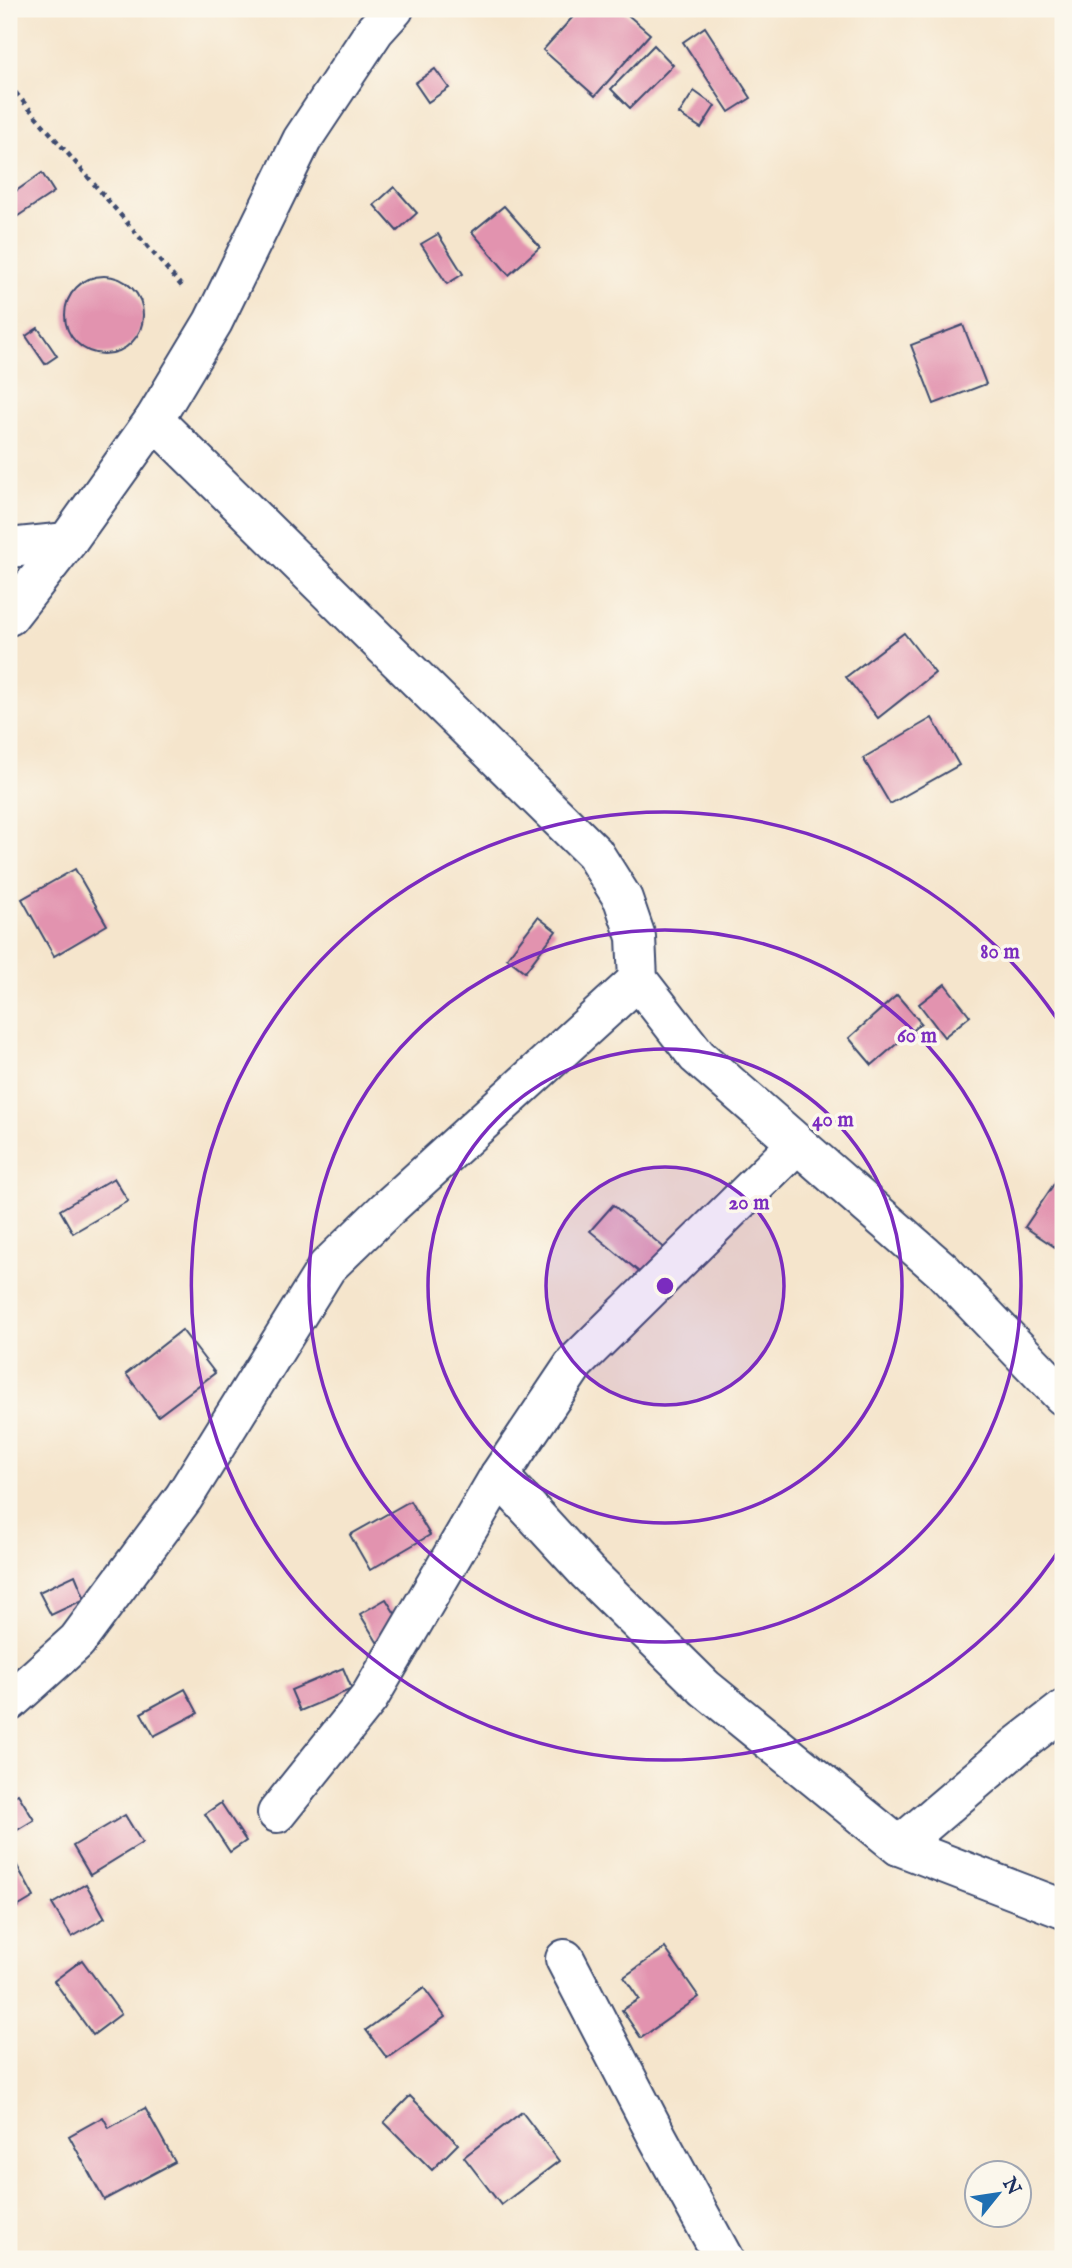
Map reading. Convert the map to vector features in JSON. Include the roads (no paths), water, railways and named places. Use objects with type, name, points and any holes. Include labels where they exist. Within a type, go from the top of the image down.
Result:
[{"type":"street","points":[[9,616],[67,542],[154,420],[213,322],[302,140],[375,30],[394,9]]},
{"type":"street","points":[[154,420],[594,853],[623,899],[636,937],[638,980],[697,1056],[943,1271],[1063,1396]]},
{"type":"street","points":[[9,548],[67,542]]},
{"type":"street","points":[[9,1702],[77,1641],[184,1497],[263,1374],[327,1267],[638,980]]},
{"type":"street","points":[[277,1813],[369,1698],[499,1476],[575,1363],[797,1144]]},
{"type":"street","points":[[499,1476],[587,1572],[705,1688],[898,1846],[1063,1909]]},
{"type":"street","points":[[898,1846],[1018,1744],[1063,1710]]},
{"type":"street","points":[[565,1959],[724,2259]]}]
